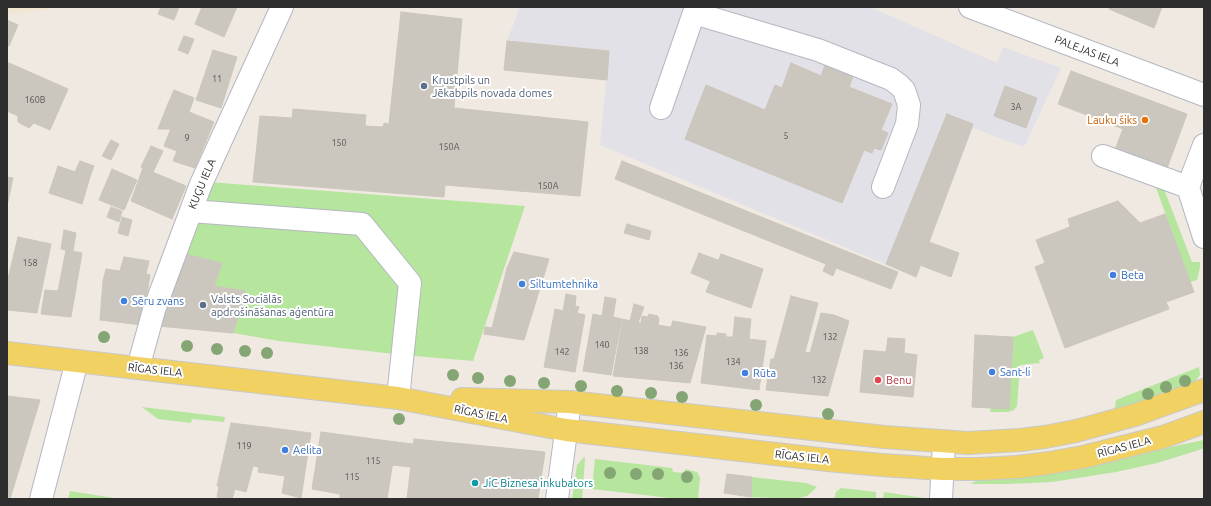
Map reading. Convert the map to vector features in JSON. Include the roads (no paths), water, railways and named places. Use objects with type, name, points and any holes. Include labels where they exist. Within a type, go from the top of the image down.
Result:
[{"type":"main road","name":"RĪGAS IELA","points":[[7,353],[398,398],[566,430],[828,460],[942,469],[1017,467],[1083,457],[1163,436],[1204,422]]},
{"type":"main road","name":"RĪGAS IELA","points":[[398,398],[570,402],[884,437],[968,443],[1045,437],[1076,431],[1135,415],[1204,390]]},
{"type":"street","name":"KUĢU IELA","points":[[138,368],[154,310],[201,184],[282,7]]},
{"type":"street","name":"PALEJAS IELA","points":[[970,7],[1204,95]]},
{"type":"street","points":[[662,108],[695,10],[818,50],[891,79],[904,90],[908,105],[907,124],[883,187]]},
{"type":"street","points":[[1204,144],[1188,187],[1204,237]]},
{"type":"street","points":[[1103,156],[1188,187]]},
{"type":"street","points":[[191,211],[362,224],[410,283],[398,398]]},
{"type":"street","points":[[41,499],[77,361]]},
{"type":"street","points":[[557,499],[570,402]]},
{"type":"street","points":[[941,499],[944,442]]},
{"type":"place","name":"Krustpils un Jēkabpils novada domes","points":[[424,86]]},
{"type":"place","name":"Lauku šiks","points":[[1145,120]]},
{"type":"place","name":"Beta","points":[[1113,275]]},
{"type":"place","name":"Siltumtehnika","points":[[522,284]]},
{"type":"place","name":"Sēru zvans","points":[[124,301]]},
{"type":"place","name":"Valsts Sociālās apdrošināšanas aģentūra","points":[[203,305]]},
{"type":"place","name":"Sant-li","points":[[992,372]]},
{"type":"place","name":"Rūta","points":[[745,373]]},
{"type":"place","name":"Benu","points":[[878,380]]},
{"type":"place","name":"Aelita","points":[[285,450]]},
{"type":"place","name":"JiC Biznesa inkubators","points":[[475,483]]}]
